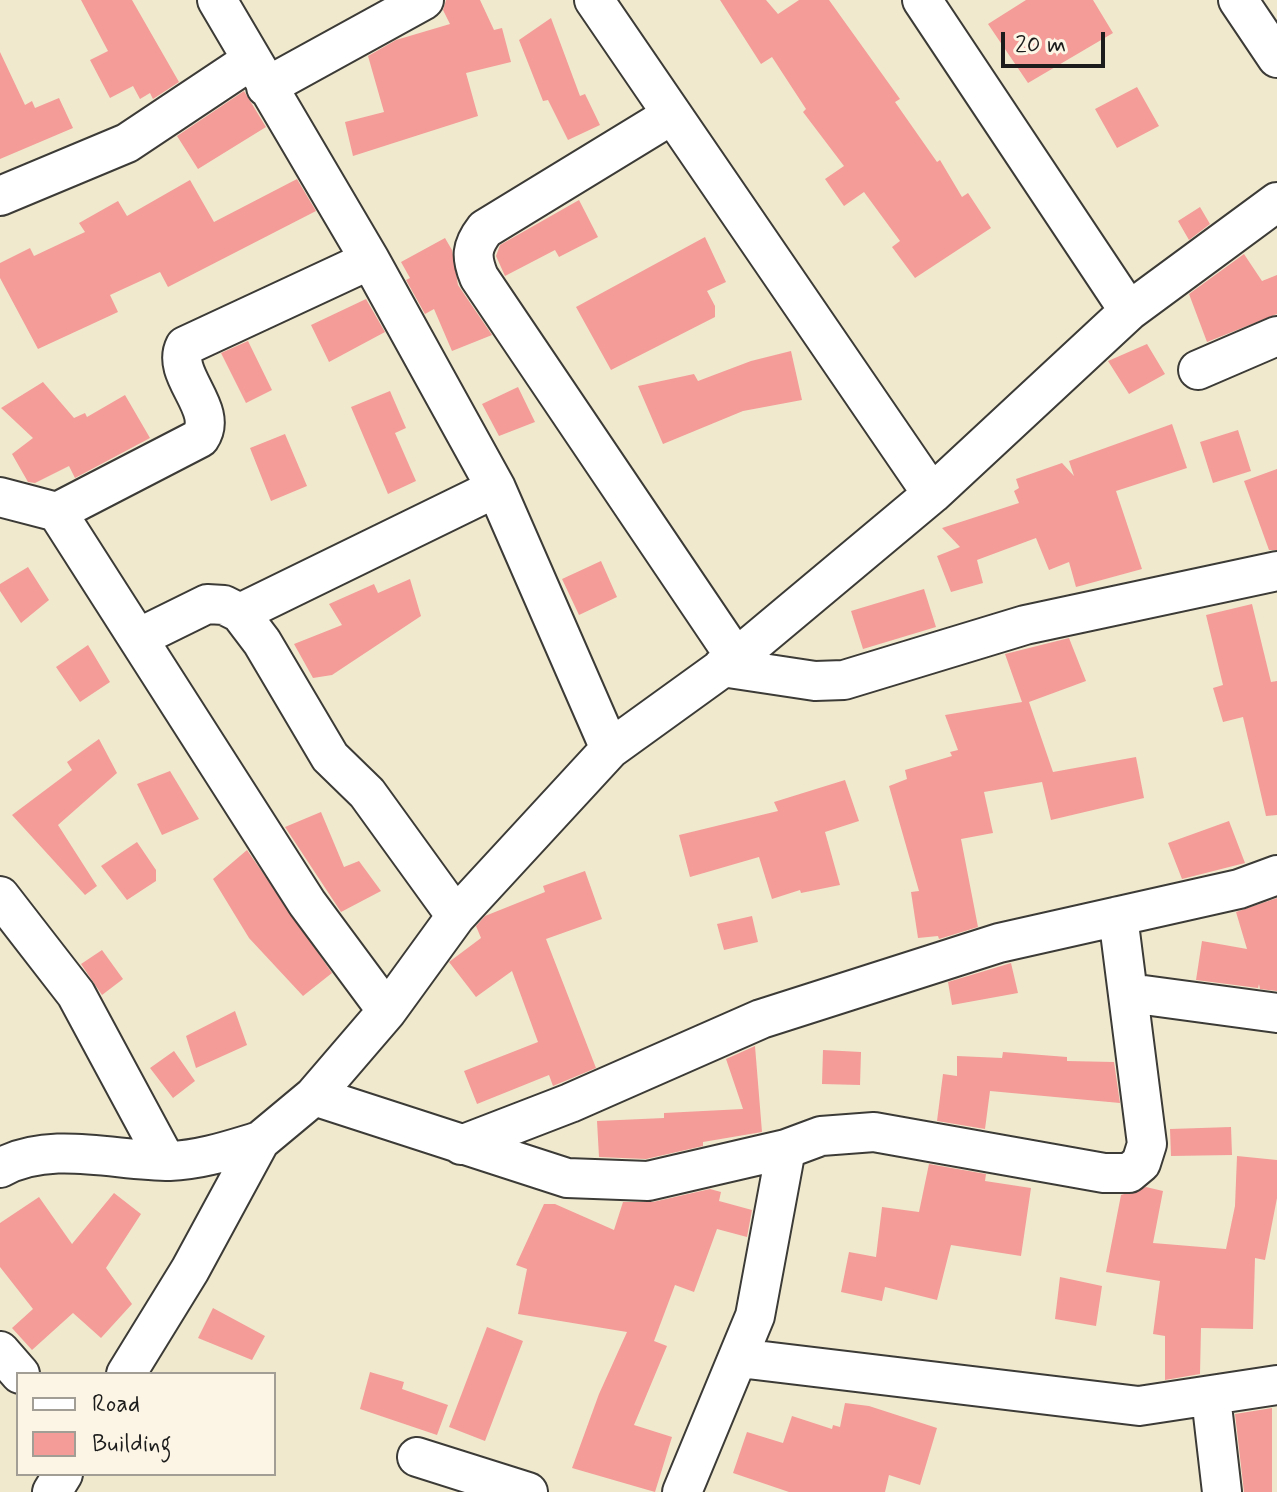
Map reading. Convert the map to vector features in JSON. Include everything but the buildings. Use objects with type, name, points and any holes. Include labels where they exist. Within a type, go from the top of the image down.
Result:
[{"type":"street","points":[[217,0],[370,260],[496,488],[610,749]]},
{"type":"street","points":[[0,196],[127,143],[258,74],[424,0]]},
{"type":"street","points":[[594,0],[670,116],[932,494]]},
{"type":"street","points":[[922,0],[1129,311]]},
{"type":"street","points":[[1238,0],[1277,58]]},
{"type":"street","points":[[670,116],[485,229],[474,243],[471,258],[479,277],[729,662],[815,681],[844,680],[1025,625],[1277,571]]},
{"type":"street","points":[[127,1372],[190,1270],[260,1141],[314,1096],[387,1011],[456,916],[610,749],[729,662],[932,494],[1129,311],[1277,202]]},
{"type":"street","points":[[0,497],[57,512],[200,438],[205,431],[205,418],[182,358],[185,346],[370,260]]},
{"type":"street","points":[[1198,370],[1277,336]]},
{"type":"street","points":[[240,613],[496,488]]},
{"type":"street","points":[[57,512],[307,903],[387,1011]]},
{"type":"street","points":[[138,638],[207,604],[224,605],[240,613],[262,642],[330,757],[376,804],[456,916]]},
{"type":"street","points":[[461,1145],[570,1103],[761,1019],[999,943],[1239,889],[1277,875]]},
{"type":"street","points":[[0,896],[76,994],[166,1161]]},
{"type":"street","points":[[314,1096],[567,1178],[648,1181],[786,1149],[821,1136],[874,1132],[1104,1173],[1129,1173],[1141,1163],[1147,1144],[1118,916]]},
{"type":"street","points":[[1129,993],[1277,1013]]},
{"type":"street","points":[[0,1168],[15,1160],[78,1153],[166,1161],[194,1160],[260,1141]]},
{"type":"street","points":[[682,1492],[755,1316],[786,1149]]},
{"type":"street","points":[[0,1351],[18,1372]]},
{"type":"street","points":[[739,1358],[1139,1406],[1277,1385]]},
{"type":"street","points":[[1211,1397],[1222,1492]]},
{"type":"street","points":[[417,1457],[528,1492]]}]
